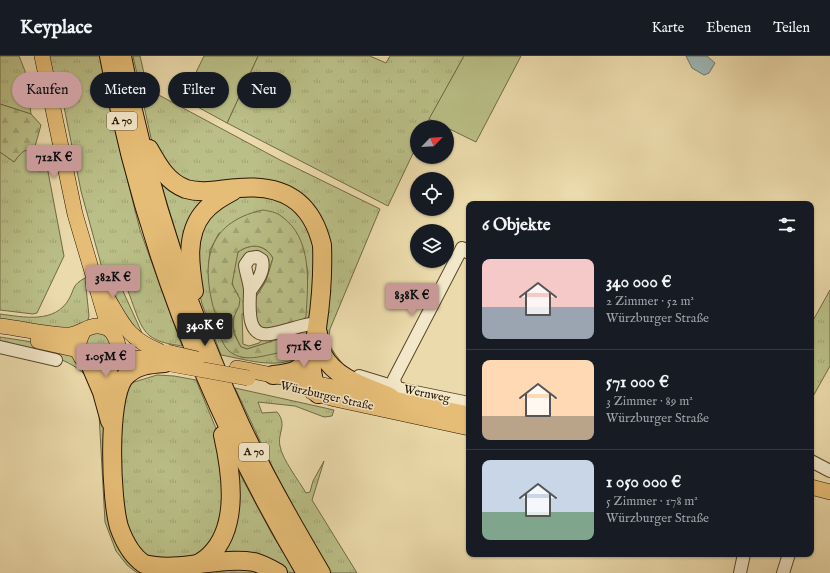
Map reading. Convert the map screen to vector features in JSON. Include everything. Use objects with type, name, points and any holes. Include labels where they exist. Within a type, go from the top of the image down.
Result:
[{"type":"highway","name":"A 70","points":[[109,56],[129,149],[150,228],[186,331],[214,399],[258,489],[306,573]]},
{"type":"highway","name":"A 70","points":[[122,56],[138,130],[166,232],[198,326],[240,424],[284,510],[321,573]]},
{"type":"highway","name":"A 70","points":[[138,130],[161,170],[176,183],[185,188],[205,191],[237,188]]},
{"type":"highway","points":[[198,326],[190,264],[191,241],[203,213],[214,202],[237,188],[261,187],[278,190],[299,203],[314,222],[319,233],[322,251],[317,326],[317,352],[322,373],[312,390]]},
{"type":"highway","points":[[317,352],[342,375],[393,392]]},
{"type":"highway","points":[[273,375],[288,373],[300,368],[317,352]]},
{"type":"highway","points":[[166,358],[141,366],[130,372],[120,386],[114,412],[113,435],[115,504],[119,527],[126,543],[134,555],[145,564],[160,571],[184,571],[241,562],[254,562],[278,573]]},
{"type":"highway","points":[[111,360],[108,377],[114,412]]},
{"type":"highway","points":[[90,364],[102,392],[113,435]]},
{"type":"highway","points":[[184,571],[210,554],[227,526],[230,506],[230,469],[214,399]]},
{"type":"main road","points":[[42,56],[75,214],[94,277],[118,346],[111,360],[103,365],[90,364],[81,356],[78,350],[78,341],[92,318],[94,277]]},
{"type":"main road","points":[[94,277],[124,326],[144,345],[166,358]]},
{"type":"main road","points":[[0,326],[70,335],[102,326],[113,334]]},
{"type":"main road","points":[[0,333],[67,346],[78,350]]},
{"type":"main road","name":"Würzburger Straße","points":[[113,334],[124,345],[166,358],[247,374],[400,413],[466,427]]},
{"type":"main road","name":"Würzburger Straße","points":[[111,360],[166,358]]},
{"type":"main road","name":"Würzburger Straße","points":[[247,374],[273,375],[312,390],[369,395],[393,392],[466,413]]},
{"type":"main road","points":[[814,488],[830,492]]},
{"type":"street","name":"Wernweg","points":[[465,251],[394,379],[393,392],[466,403]]},
{"type":"street","points":[[250,291],[250,319],[261,334],[272,334],[306,324],[317,326]]},
{"type":"street","points":[[0,347],[56,360]]},
{"type":"street","points":[[359,376],[393,392]]},
{"type":"street","points":[[814,463],[830,471]]},
{"type":"street","points":[[740,573],[743,557]]},
{"type":"street","points":[[783,573],[788,557]]},
{"type":"green space","points":[[0,56],[19,56],[25,72],[12,72],[12,108],[0,104]]},
{"type":"green space","points":[[49,56],[100,56],[103,72],[90,72],[90,108],[111,108],[140,230],[182,346],[161,342],[150,336],[143,329],[125,283],[119,274],[112,269],[102,268],[81,191],[64,108],[82,108],[82,72],[52,72]]},
{"type":"green space","points":[[133,56],[140,56],[144,72],[137,72]]},
{"type":"green space","points":[[204,56],[258,56],[251,72],[237,72],[237,101],[227,123],[200,108],[229,108],[229,72],[196,72]]},
{"type":"green space","points":[[258,56],[370,56],[386,63],[390,56],[464,56],[429,120],[410,120],[410,160],[388,206],[227,123],[237,101],[237,108],[291,108],[291,72],[251,72]]},
{"type":"green space","points":[[464,56],[521,56],[476,142],[454,131],[454,120],[429,119]]},
{"type":"green space","points":[[160,96],[168,100],[168,108],[183,108],[280,160],[380,209],[330,329],[329,340],[331,348],[342,363],[337,366],[325,341],[312,208],[217,186],[180,181],[157,154],[151,138],[144,108],[160,108]]},
{"type":"green space","points":[[0,104],[31,114],[41,125],[34,150],[28,150],[20,154],[14,162],[0,152]]},
{"type":"green space","points":[[12,108],[30,108],[31,114]]},
{"type":"green space","points":[[29,149],[41,152],[45,156],[64,256],[37,313],[33,314],[0,310],[0,152],[14,162],[21,152]]},
{"type":"green space","points":[[158,174],[205,195],[186,265]]},
{"type":"green space","points":[[272,193],[305,218],[314,250],[311,316],[309,319],[274,331],[259,328],[251,302],[264,271],[250,256],[245,313],[242,314],[243,344],[249,346],[259,343],[263,338],[308,328],[306,352],[287,362],[254,362],[221,355],[202,304],[198,287],[196,243],[202,226],[232,196]],"holes":[[[219,233],[300,240],[308,272],[307,290],[254,300],[266,281],[273,258],[266,250],[257,246],[248,247],[238,252],[232,274],[233,285],[238,294],[234,316],[234,327],[241,347],[247,349],[295,334],[299,341],[243,358],[230,351],[223,342],[208,272],[210,250]]]},
{"type":"green space","points":[[263,210],[281,216],[291,225],[299,236],[304,249],[306,262],[306,316],[304,320],[272,330],[263,328],[258,324],[255,318],[254,300],[266,281],[273,258],[266,250],[257,246],[248,247],[238,252],[232,284],[240,299],[239,306],[233,319],[233,326],[234,334],[241,347],[247,349],[295,334],[299,341],[292,349],[245,358],[239,357],[229,351],[222,340],[211,299],[208,265],[211,250],[218,236],[228,225],[243,216]]},
{"type":"green space","points":[[110,272],[117,278],[142,333],[143,339],[113,296],[104,273]]},
{"type":"green space","points":[[85,278],[89,316],[87,323],[72,331],[0,322],[0,314],[38,317],[47,316],[56,312],[63,307],[69,299],[74,287]]},
{"type":"green space","points":[[830,290],[830,366],[814,395],[814,319]]},
{"type":"green space","points":[[103,331],[113,345],[105,359],[89,357],[83,342],[87,334]]},
{"type":"green space","points":[[0,337],[65,347],[81,365],[85,375],[78,369],[57,358],[33,350],[0,343]]},
{"type":"green space","points":[[157,375],[196,380],[217,431],[228,507],[208,553],[160,565],[134,547],[124,522],[119,425],[119,412],[131,383]]},
{"type":"green space","points":[[235,388],[334,410],[332,416],[324,417],[295,406],[258,402],[262,413],[277,412],[280,417],[282,421],[279,441],[281,451],[306,493],[310,492],[313,481],[324,461],[312,500],[357,573],[329,573],[279,481]]},
{"type":"green space","points":[[103,407],[110,504],[152,573],[137,573],[127,565],[116,551],[105,522],[99,414]]},
{"type":"green space","points":[[234,463],[272,534],[296,573],[212,563]]},
{"type":"green space","points":[[235,565],[274,573],[201,573]]},
{"type":"water","points":[[686,56],[707,56],[715,63],[709,73],[704,75],[692,68]]}]
